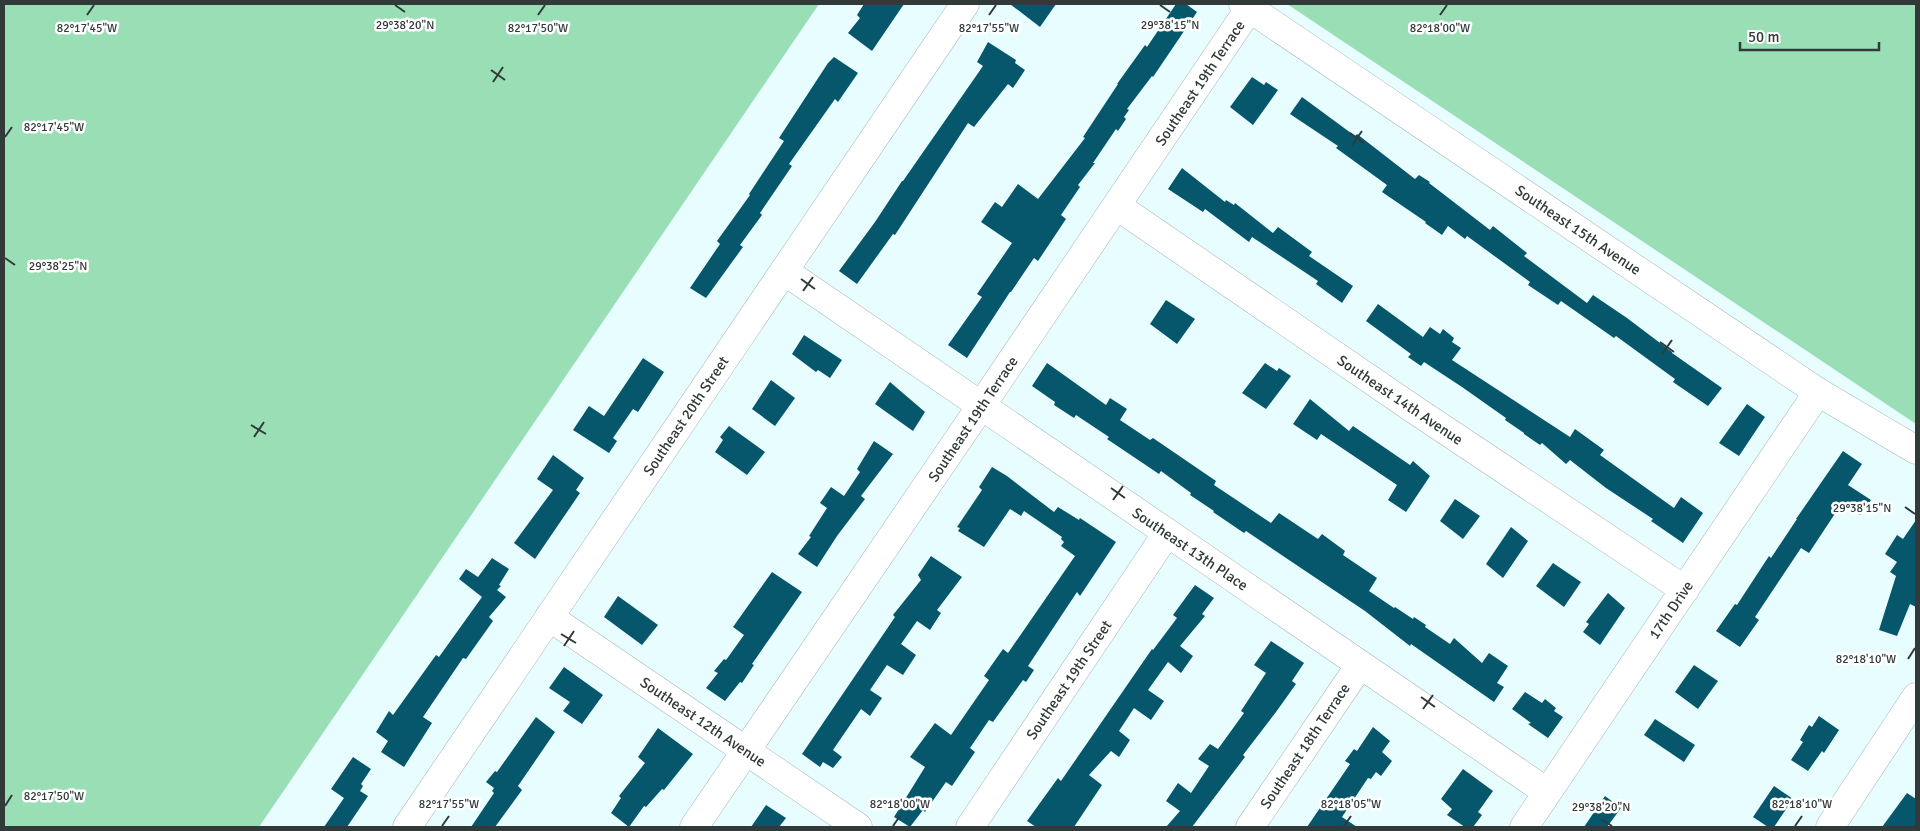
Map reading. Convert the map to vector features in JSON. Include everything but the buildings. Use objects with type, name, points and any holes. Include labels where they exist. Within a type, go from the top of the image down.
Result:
[{"type":"street","name":"Southeast 20th Street","points":[[407,827],[965,4]]},
{"type":"street","name":"Southeast 19th Terrace","points":[[694,827],[1117,206],[1246,6]]},
{"type":"street","name":"Southeast 15th Avenue","points":[[1246,6],[1818,392],[1916,450]]},
{"type":"street","name":"Southeast 14th Avenue","points":[[1117,206],[1412,408],[1685,590]]},
{"type":"street","name":"Southeast 13th Place","points":[[784,272],[1547,792]]},
{"type":"street","name":"17th Drive","points":[[1524,827],[1818,392]]},
{"type":"street","name":"Southeast 19th Street","points":[[970,827],[1167,532]]},
{"type":"street","name":"Southeast 12th Avenue","points":[[549,617],[858,827]]},
{"type":"street","name":"Southeast 18th Terrace","points":[[1250,827],[1360,664]]},
{"type":"street","points":[[1830,827],[1906,733],[1916,697]]},
{"type":"green space","points":[[4,4],[819,4],[259,827],[4,827]]},
{"type":"green space","points":[[1287,4],[1916,4],[1916,424]]}]
